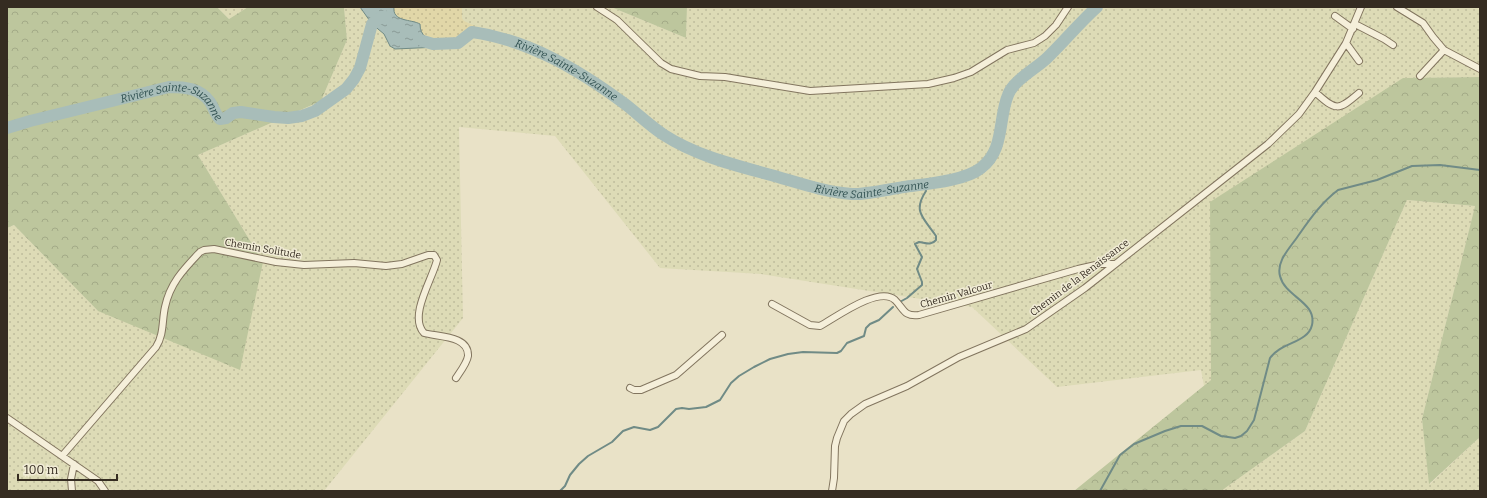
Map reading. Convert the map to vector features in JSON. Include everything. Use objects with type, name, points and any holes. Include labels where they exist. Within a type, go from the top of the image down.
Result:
[{"type":"street","points":[[597,7],[618,20],[661,63],[671,69],[700,76],[725,77],[810,91],[928,84],[954,78],[971,72],[1007,50],[1034,43],[1045,36],[1056,25],[1068,7]]},
{"type":"street","name":"Chemin de la Renaissance","points":[[832,491],[835,446],[844,421],[851,414],[865,404],[907,386],[959,357],[1026,329],[1065,303],[1268,144],[1299,114],[1315,92],[1346,43],[1354,26],[1360,7]]},
{"type":"street","points":[[1397,7],[1423,23],[1444,50],[1480,69]]},
{"type":"street","points":[[1335,16],[1384,39],[1393,45]]},
{"type":"street","points":[[1346,43],[1359,61]]},
{"type":"street","points":[[1420,76],[1444,50]]},
{"type":"street","points":[[1315,92],[1329,105],[1338,106],[1348,103],[1359,93]]},
{"type":"street","name":"Chemin Solitude","points":[[62,456],[159,342],[165,307],[170,289],[180,274],[200,252],[204,250],[214,249],[276,262],[304,265],[354,263],[386,266],[402,264],[428,255],[434,255],[437,260],[436,266],[421,299],[420,327],[424,333],[457,339],[467,349],[468,356],[456,378]]},
{"type":"street","name":"Chemin Valcour","points":[[772,304],[810,325],[820,326],[859,303],[882,295],[894,299],[908,314],[919,316],[1078,269],[1100,264],[1114,264]]},
{"type":"street","points":[[630,388],[634,390],[641,390],[676,375],[722,335]]},
{"type":"street","points":[[7,418],[98,481],[105,491]]},
{"type":"street","points":[[72,491],[71,479],[74,464]]},
{"type":"shaded area","points":[[217,7],[248,7],[229,19]]},
{"type":"shaded area","points":[[344,7],[611,7],[686,38],[687,7],[1480,7],[1480,77],[1403,78],[1211,380],[1204,386],[1201,370],[1057,387],[972,307],[761,274],[660,268],[555,136],[459,127],[463,318],[324,491],[149,491],[99,489],[97,491],[7,491],[7,228],[14,225],[98,311],[263,262],[198,155],[321,101],[347,40]]},
{"type":"shaded area","points":[[1407,200],[1475,206],[1422,419],[1430,484],[1480,437],[1480,491],[1221,491],[1305,431]]},
{"type":"green space","points":[[7,7],[217,7],[229,19],[248,7],[344,7],[347,40],[321,101],[198,155],[263,262],[240,370],[98,311],[14,225],[7,228]]},
{"type":"green space","points":[[611,7],[687,7],[686,38]]},
{"type":"green space","points":[[1480,77],[1480,437],[1429,484],[1422,419],[1475,206],[1407,200],[1305,431],[1221,491],[1074,491],[1211,380],[1210,202],[1403,78]]},
{"type":"sand","points":[[394,7],[462,7],[462,18],[464,21],[479,28],[456,41],[434,41],[421,33],[420,24],[399,18],[394,12]]},
{"type":"water","points":[[360,7],[394,7],[394,12],[399,18],[420,24],[421,32],[425,37],[439,42],[439,47],[395,49],[390,46],[384,34],[372,24]]},
{"type":"waterway","name":"Rivière Sainte-Suzanne","points":[[423,41],[433,44],[458,43],[472,32],[493,36],[533,49],[571,68],[608,91],[654,128],[677,143],[734,165],[823,190],[857,194],[955,179],[981,168],[989,161],[994,152],[1000,134],[1005,104],[1014,85],[1046,59],[1097,7]]},
{"type":"waterway","name":"Rivière Sainte-Suzanne","points":[[7,128],[169,87],[192,89],[202,94],[210,102],[220,119],[226,118],[233,113],[241,112],[288,118],[302,116],[315,111],[346,89],[360,68],[372,24],[381,17],[386,17]]},
{"type":"waterway","points":[[1100,491],[1120,455],[1134,444],[1165,431],[1181,426],[1202,426],[1221,436],[1235,438],[1241,436],[1247,431],[1254,420],[1270,358],[1281,349],[1305,336],[1312,325],[1310,311],[1283,283],[1279,270],[1284,255],[1307,223],[1332,195],[1338,190],[1377,180],[1412,166],[1440,165],[1480,170]]},
{"type":"waterway","points":[[898,303],[907,298],[922,285],[917,269],[922,257],[915,244],[919,242],[930,244],[936,240],[936,236],[921,215],[920,204],[926,191],[924,184]]},
{"type":"waterway","points":[[560,491],[565,486],[570,475],[579,464],[588,456],[612,442],[623,431],[634,427],[650,430],[658,427],[676,409],[706,407],[720,400],[731,383],[739,376],[770,359],[803,352],[837,353],[841,351],[847,343],[864,336],[866,328],[870,324],[879,320],[893,307]]}]
